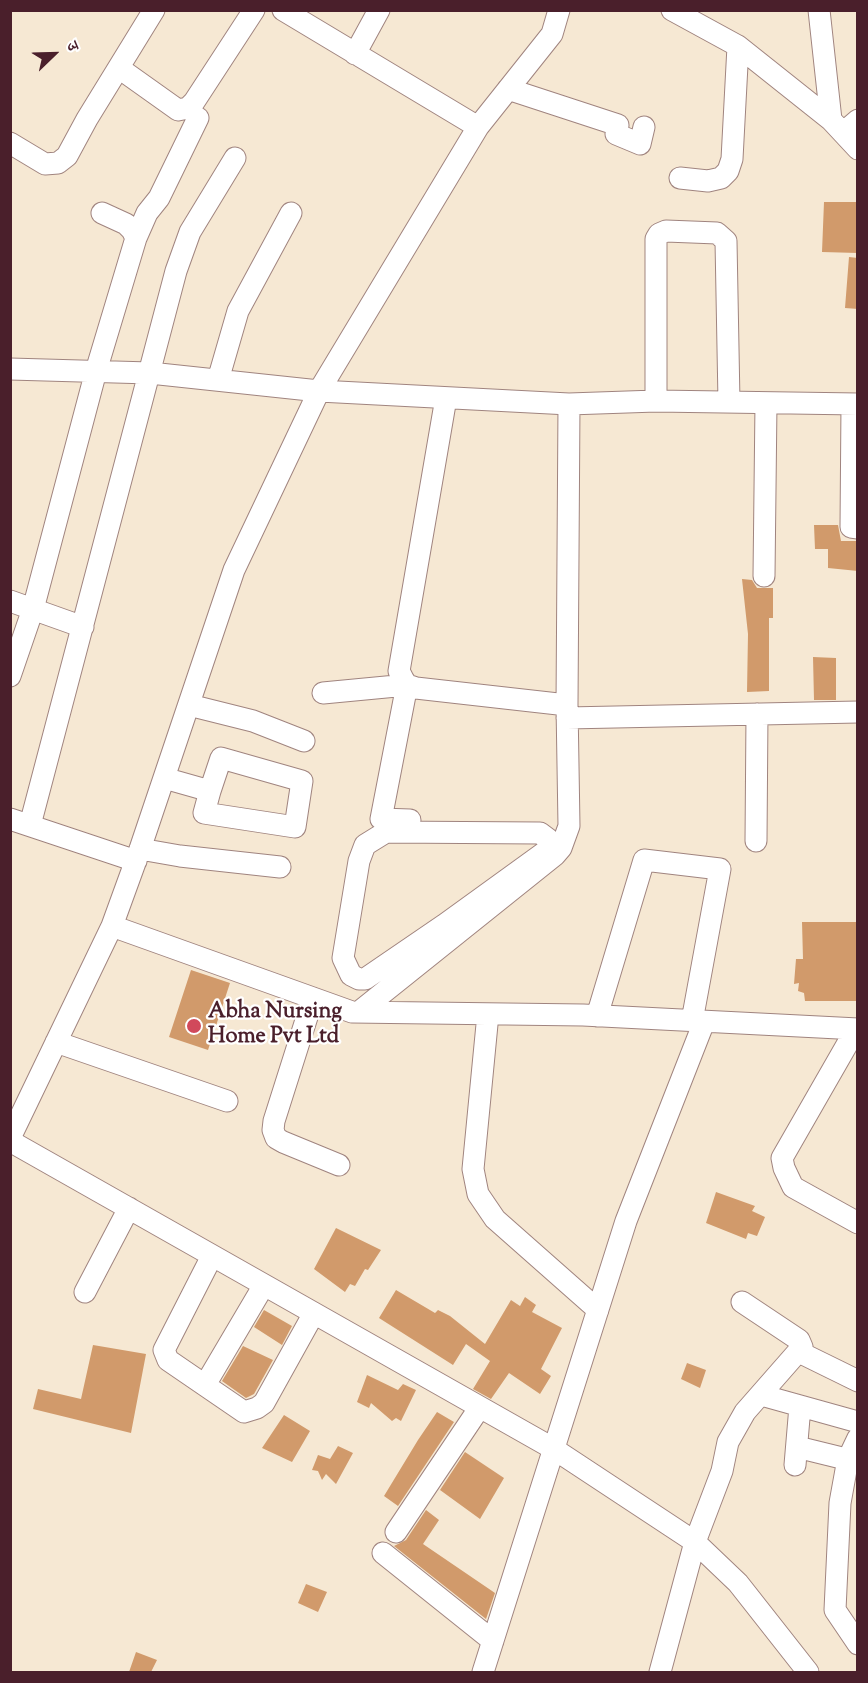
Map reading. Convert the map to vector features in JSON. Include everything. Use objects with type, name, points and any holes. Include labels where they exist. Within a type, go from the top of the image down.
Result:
[{"type":"street","points":[[10,143],[45,164],[58,163],[67,156],[154,10]]},
{"type":"street","points":[[119,68],[178,110],[188,108],[254,10]]},
{"type":"street","points":[[283,10],[305,16],[355,54],[478,127]]},
{"type":"street","points":[[355,54],[380,10]]},
{"type":"street","points":[[559,10],[552,34],[478,127],[319,391],[234,570],[112,927],[10,1140],[554,1449],[695,1542],[738,1583],[808,1672]]},
{"type":"street","points":[[672,10],[738,46],[844,124]]},
{"type":"street","points":[[819,10],[844,124],[858,149]]},
{"type":"street","points":[[680,178],[708,181],[721,177],[728,171],[732,159],[738,46]]},
{"type":"street","points":[[508,89],[618,125],[616,134],[640,144],[644,127]]},
{"type":"street","points":[[10,676],[33,609],[96,371],[136,238],[147,213],[159,198],[198,118]]},
{"type":"street","points":[[235,158],[190,232],[176,271],[83,627],[20,822],[138,855],[180,856],[280,867]]},
{"type":"street","points":[[102,213],[126,224],[136,238]]},
{"type":"street","points":[[218,380],[238,311],[291,213]]},
{"type":"street","points":[[656,401],[656,239],[659,234],[666,231],[717,233],[726,241],[729,402]]},
{"type":"street","points":[[10,369],[150,373],[319,391],[569,404],[656,401],[855,404],[851,527],[858,528]]},
{"type":"street","points":[[446,398],[399,671],[407,685],[381,819],[569,826]]},
{"type":"street","points":[[764,576],[766,403]]},
{"type":"street","points":[[359,1012],[463,919],[551,845],[548,839],[540,833],[386,832],[365,844],[359,861],[343,958],[351,975],[359,979],[365,979],[463,919],[555,855],[561,848],[569,826],[567,712],[569,404]]},
{"type":"street","points":[[10,601],[83,627]]},
{"type":"street","points":[[323,693],[407,685],[567,712],[757,714],[858,712]]},
{"type":"street","points":[[189,705],[253,722],[304,741]]},
{"type":"street","points":[[756,841],[757,714]]},
{"type":"street","points":[[221,758],[302,781],[295,827],[204,813],[210,791],[221,758]]},
{"type":"street","points":[[164,778],[210,791]]},
{"type":"street","points":[[483,1672],[626,1221],[698,1021],[720,869],[644,860],[597,1016]]},
{"type":"street","points":[[112,927],[352,1012],[597,1016],[857,1029],[782,1158],[793,1187],[858,1223]]},
{"type":"street","points":[[313,998],[273,1130],[276,1138],[283,1142],[339,1165]]},
{"type":"street","points":[[488,1014],[473,1169],[478,1194],[495,1219],[598,1310]]},
{"type":"street","points":[[56,1042],[227,1101]]},
{"type":"street","points":[[85,1292],[129,1208]]},
{"type":"street","points":[[212,1256],[164,1350],[168,1360],[244,1412],[257,1408],[264,1402],[314,1313]]},
{"type":"street","points":[[205,1385],[264,1285]]},
{"type":"street","points":[[660,1672],[695,1542],[722,1471],[728,1442],[745,1412],[802,1347],[799,1340],[742,1302]]},
{"type":"street","points":[[799,1352],[858,1381]]},
{"type":"street","points":[[760,1395],[858,1422]]},
{"type":"street","points":[[800,1406],[796,1456],[853,1461]]},
{"type":"street","points":[[396,1532],[480,1407]]},
{"type":"street","points":[[858,1438],[840,1503],[836,1610],[858,1644]]},
{"type":"street","points":[[383,1553],[493,1641]]},
{"type":"building","points":[[824,202],[858,202],[858,253],[822,252]]},
{"type":"building","points":[[849,257],[858,258],[858,309],[845,308]]},
{"type":"building","points":[[814,525],[838,525],[841,541],[858,541],[858,571],[828,568],[828,549],[815,549]]},
{"type":"building","points":[[742,579],[752,580],[757,588],[773,588],[773,618],[769,618],[769,691],[747,692],[748,634]]},
{"type":"building","points":[[813,657],[836,658],[836,700],[814,700]]},
{"type":"building","points":[[802,922],[858,922],[858,1001],[805,1001],[804,993],[798,991],[799,983],[794,984],[796,959],[803,959]]},
{"type":"building","points":[[191,970],[230,983],[208,1050],[169,1037]]},
{"type":"building","points":[[716,1192],[755,1206],[752,1211],[765,1217],[757,1236],[748,1233],[746,1239],[706,1223]]},
{"type":"building","points":[[336,1228],[381,1250],[368,1270],[365,1269],[355,1286],[350,1284],[345,1292],[314,1269]]},
{"type":"building","points":[[396,1290],[435,1313],[438,1310],[450,1316],[485,1344],[511,1300],[520,1306],[525,1297],[536,1305],[532,1312],[562,1328],[541,1369],[551,1376],[540,1394],[509,1373],[491,1399],[473,1389],[490,1361],[466,1344],[453,1365],[379,1318]]},
{"type":"building","points":[[264,1310],[292,1326],[282,1345],[254,1327]]},
{"type":"building","points":[[93,1345],[146,1354],[131,1433],[33,1409],[38,1389],[81,1399]]},
{"type":"building","points":[[243,1346],[273,1360],[254,1394],[246,1398],[222,1381]]},
{"type":"building","points":[[687,1363],[706,1370],[700,1388],[681,1379]]},
{"type":"building","points":[[367,1375],[398,1390],[403,1384],[416,1390],[401,1421],[396,1418],[392,1421],[371,1403],[369,1408],[357,1402]]},
{"type":"building","points":[[437,1412],[454,1422],[398,1506],[384,1496]]},
{"type":"building","points":[[284,1415],[310,1431],[292,1462],[262,1448]]},
{"type":"building","points":[[338,1446],[353,1453],[336,1484],[326,1474],[322,1480],[318,1471],[312,1470],[318,1455],[330,1459]]},
{"type":"building","points":[[465,1452],[504,1478],[480,1519],[440,1490]]},
{"type":"building","points":[[426,1510],[439,1520],[423,1544],[495,1593],[486,1619],[394,1546],[406,1540]]},
{"type":"building","points":[[306,1584],[327,1592],[318,1612],[298,1603]]},
{"type":"building","points":[[136,1652],[157,1660],[151,1672],[129,1672]]},
{"type":"place","name":"Abha Nursing Home Pvt Ltd","points":[[194,1026]]}]
